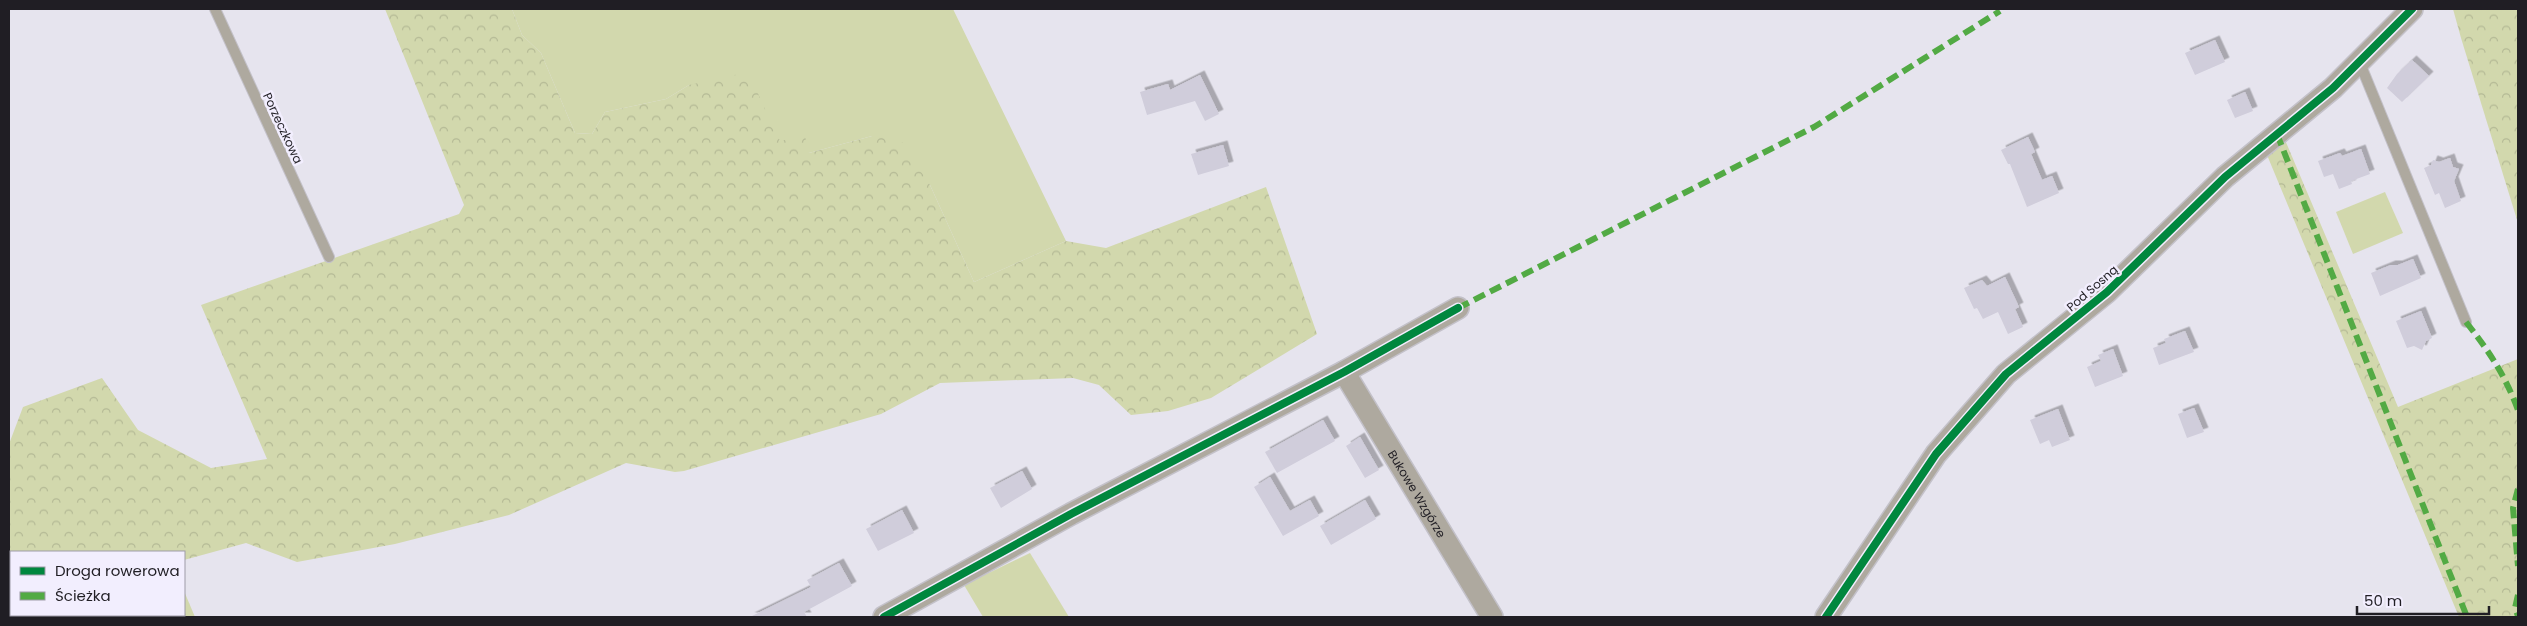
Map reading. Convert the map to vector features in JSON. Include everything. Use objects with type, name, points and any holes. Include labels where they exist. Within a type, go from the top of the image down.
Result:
[{"type":"street","name":"Pod Sosną","points":[[1826,617],[1936,454],[2006,374],[2108,292],[2225,177],[2332,88],[2412,9]]},
{"type":"street","points":[[884,617],[1071,514],[1344,372],[1458,308]]},
{"type":"street","name":"Bukowe Wzgórze","points":[[1344,372],[1492,617]]},
{"type":"lane","name":"Porzeczkowa","points":[[215,9],[329,257]]},
{"type":"lane","points":[[2359,61],[2466,322]]},
{"type":"green space","points":[[385,9],[512,9],[522,35],[541,53],[575,133],[592,134],[605,112],[666,99],[689,85],[748,72],[780,141],[805,136],[809,153],[872,136],[898,136],[930,185],[974,282],[1066,241],[1106,248],[1266,187],[1317,334],[1211,398],[1168,411],[1131,415],[1099,385],[1073,378],[940,383],[881,414],[684,471],[675,472],[626,463],[509,515],[395,544],[297,562],[246,543],[185,560],[185,551],[10,551],[10,616],[185,616],[185,593],[195,617],[9,617],[9,444],[23,407],[102,378],[138,430],[211,468],[267,459],[201,305],[459,214],[464,205]]},
{"type":"green space","points":[[512,9],[953,9],[1066,241],[974,282],[930,185],[872,136],[809,153],[780,141],[689,85],[666,99],[605,112],[592,134],[575,133],[541,53],[522,35]]},
{"type":"green space","points":[[2453,9],[2518,9],[2518,223],[2461,38]]},
{"type":"green space","points":[[2285,140],[2398,407],[2518,359],[2518,617],[2459,617],[2267,155]]},
{"type":"green space","points":[[2385,192],[2403,233],[2353,254],[2336,212]]},
{"type":"green space","points":[[1030,553],[1069,617],[983,617],[964,585]]},
{"type":"building","points":[[2215,40],[2225,62],[2195,75],[2185,53]]},
{"type":"building","points":[[2412,60],[2429,76],[2402,102],[2387,88],[2397,74]]},
{"type":"building","points":[[1200,75],[1219,114],[1205,121],[1195,101],[1147,115],[1140,92],[1168,84],[1170,90]]},
{"type":"building","points":[[2245,92],[2253,111],[2235,118],[2227,100]]},
{"type":"building","points":[[2028,137],[2035,152],[2031,154],[2042,180],[2052,176],[2059,193],[2027,207],[2010,164],[2008,164],[2001,150]]},
{"type":"building","points":[[1223,145],[1229,166],[1198,175],[1191,154]]},
{"type":"building","points":[[2361,149],[2370,174],[2351,181],[2352,184],[2339,189],[2333,174],[2324,177],[2318,161],[2340,153],[2342,156]]},
{"type":"building","points":[[2450,158],[2453,167],[2459,169],[2454,181],[2461,201],[2445,208],[2439,193],[2435,195],[2424,168],[2431,165],[2433,160],[2439,162]]},
{"type":"building","points":[[2413,259],[2421,278],[2380,296],[2371,273]]},
{"type":"building","points":[[2005,277],[2019,307],[2015,309],[2023,327],[2008,334],[1998,312],[1983,319],[1977,308],[1974,309],[1964,288],[1982,280],[1987,286]]},
{"type":"building","points":[[2421,311],[2432,338],[2426,341],[2422,350],[2414,346],[2407,348],[2396,321]]},
{"type":"building","points":[[2185,331],[2194,352],[2159,365],[2153,348],[2166,343],[2164,339]]},
{"type":"building","points":[[2113,349],[2123,376],[2095,387],[2087,367],[2101,361],[2098,355]]},
{"type":"building","points":[[2194,408],[2204,432],[2187,438],[2178,414]]},
{"type":"building","points":[[2058,409],[2070,440],[2052,447],[2049,440],[2040,444],[2030,420]]},
{"type":"building","points":[[1323,420],[1335,441],[1277,473],[1265,452]]},
{"type":"building","points":[[1360,437],[1379,470],[1365,478],[1346,446]]},
{"type":"building","points":[[1022,471],[1032,489],[1001,508],[990,488]]},
{"type":"building","points":[[1270,477],[1290,511],[1310,500],[1319,516],[1283,536],[1254,487]]},
{"type":"building","points":[[1365,500],[1376,519],[1331,545],[1320,526]]},
{"type":"building","points":[[902,510],[914,533],[878,551],[866,529]]},
{"type":"building","points":[[839,563],[852,586],[804,612],[807,617],[750,617],[811,587],[807,580]]},
{"type":"marked path","points":[[1458,308],[1814,127],[2000,11]]},
{"type":"marked path","points":[[2277,134],[2467,617]]},
{"type":"marked path","points":[[2466,322],[2496,364],[2518,410]]},
{"type":"marked path","points":[[2518,489],[2513,508],[2518,566]]},
{"type":"marked path","points":[[2518,595],[2515,608],[2518,616]]},
{"type":"cycle path","points":[[1826,617],[1936,454],[2006,374],[2107,292],[2225,177],[2333,88],[2412,9]]},
{"type":"cycle path","points":[[884,617],[1071,514],[1344,372],[1458,308]]}]
